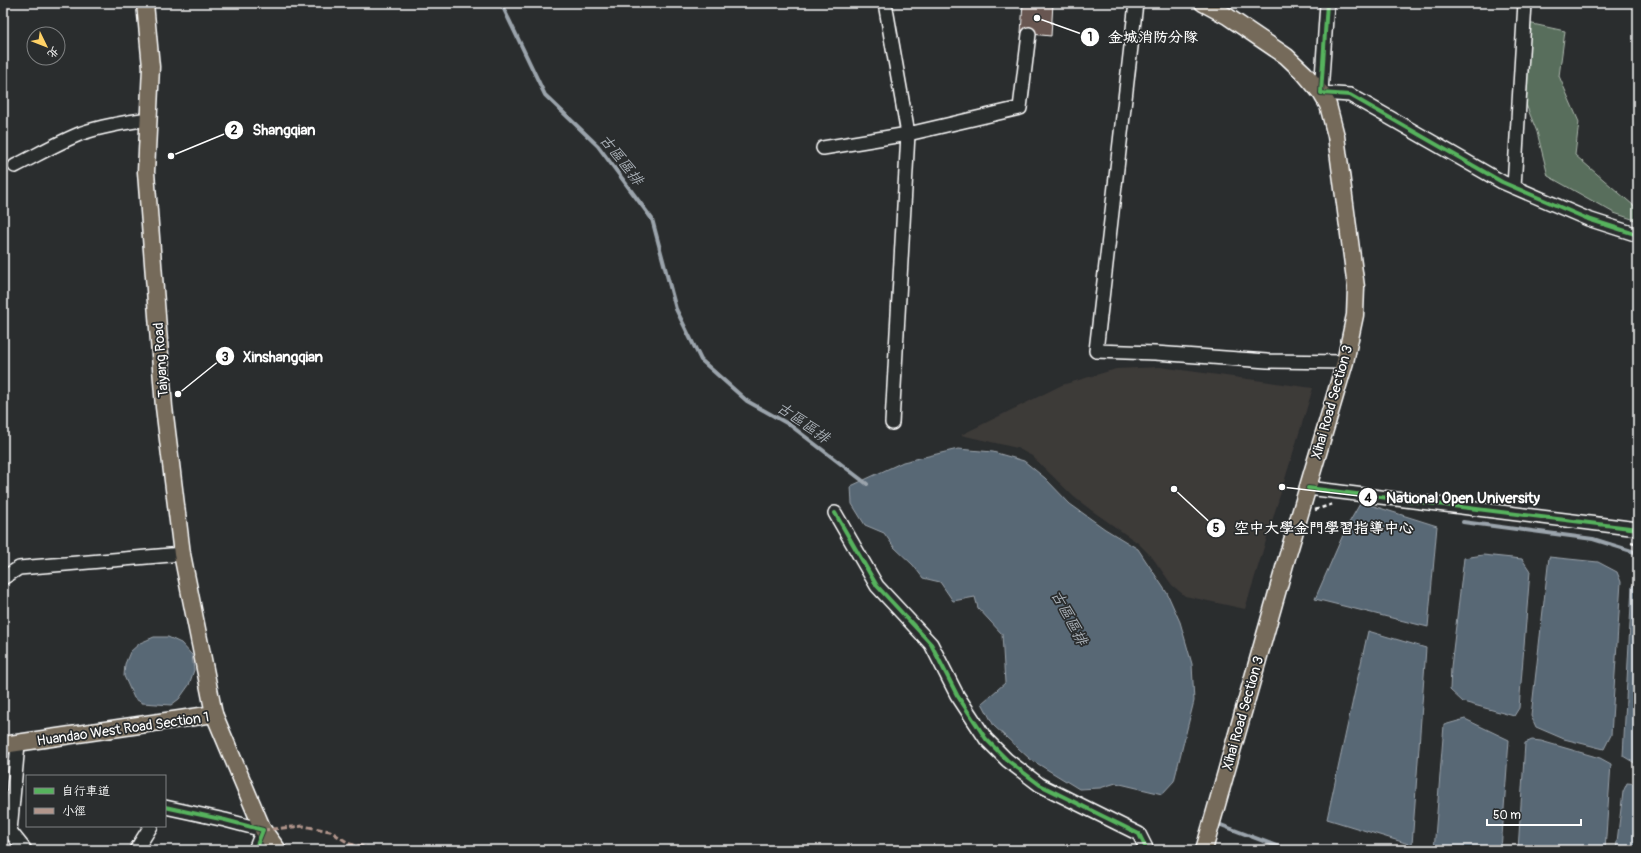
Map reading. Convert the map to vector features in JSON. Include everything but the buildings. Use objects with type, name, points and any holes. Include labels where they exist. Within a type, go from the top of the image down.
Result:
[{"type":"main road","name":"Taiyang Road","points":[[145,3],[152,67],[146,172],[164,407],[182,554],[214,714]]},
{"type":"main road","name":"Xihai Road Section 3","points":[[1203,3],[1227,16],[1286,56],[1304,73],[1321,93],[1328,105],[1336,136],[1356,287],[1355,315],[1345,362],[1204,850]]},
{"type":"main road","name":"Huandao West Road Section 1","points":[[10,745],[214,714],[263,830],[278,850]]},
{"type":"street","points":[[885,3],[908,134],[892,423]]},
{"type":"street","points":[[1136,3],[1096,351],[1155,353],[1267,362],[1345,362]]},
{"type":"street","points":[[1327,3],[1321,93],[1350,95],[1502,182],[1588,219],[1638,235]]},
{"type":"street","points":[[1514,187],[1525,3]]},
{"type":"street","points":[[822,148],[908,134],[1020,108],[1029,34]]},
{"type":"street","points":[[15,166],[82,133],[130,121],[149,119]]},
{"type":"street","points":[[1308,488],[1638,529]]},
{"type":"street","points":[[835,512],[877,586],[931,644],[957,695],[986,739],[1007,760],[1040,785],[1139,834],[1147,850]]},
{"type":"street","points":[[3,578],[19,568],[182,554]]},
{"type":"street","points":[[10,745],[6,831],[25,850]]},
{"type":"street","points":[[166,807],[263,830],[255,850]]},
{"type":"street","points":[[136,850],[150,827]]},
{"type":"shaded area","points":[[1160,367],[1313,388],[1245,609],[1185,596],[1172,585],[1152,557],[1138,543],[1074,497],[1032,456],[1017,448],[961,435],[1062,385],[1116,369]]},
{"type":"green space","points":[[1528,23],[1565,31],[1559,76],[1579,122],[1575,155],[1633,205],[1638,206],[1638,221],[1614,213],[1548,176],[1537,132],[1523,97]]},
{"type":"water","points":[[958,449],[993,452],[1024,461],[1045,478],[1070,504],[1105,529],[1138,549],[1167,593],[1180,622],[1192,664],[1194,701],[1174,781],[1162,794],[1116,783],[1100,788],[1079,789],[1030,759],[994,726],[982,703],[1005,683],[1002,634],[978,608],[975,597],[953,601],[940,582],[923,578],[913,565],[894,547],[884,533],[865,525],[852,504],[851,486],[903,462]]},
{"type":"water","points":[[1361,502],[1437,526],[1428,627],[1315,599],[1346,528]]},
{"type":"water","points":[[1483,555],[1522,559],[1530,571],[1519,708],[1514,716],[1463,702],[1450,690],[1451,667],[1464,558]]},
{"type":"water","points":[[1549,557],[1598,562],[1617,572],[1621,582],[1611,735],[1604,749],[1564,739],[1536,727],[1531,716]]},
{"type":"water","points":[[1638,584],[1638,765],[1623,756],[1632,586]]},
{"type":"water","points":[[1368,631],[1426,648],[1412,845],[1327,819]]},
{"type":"water","points":[[154,637],[168,637],[181,643],[192,655],[194,670],[189,685],[179,699],[171,705],[142,703],[134,698],[124,676],[125,664],[130,652],[140,643]]},
{"type":"water","points":[[1465,719],[1509,740],[1501,850],[1434,850],[1444,725]]},
{"type":"water","points":[[1532,740],[1541,741],[1600,758],[1611,764],[1605,850],[1518,850],[1525,743]]},
{"type":"water","points":[[1627,783],[1638,784],[1638,850],[1616,850],[1623,792]]},
{"type":"waterway","name":"古區區排","points":[[501,3],[545,95],[598,146],[652,219],[676,309],[701,360],[747,401],[790,425],[867,484]]},
{"type":"waterway","points":[[1463,522],[1593,539],[1638,553]]},
{"type":"waterway","name":"古區區排","points":[[1221,825],[1287,850]]},
{"type":"marked path","points":[[263,830],[303,826],[330,831],[350,844],[381,850]]},
{"type":"cycle path","points":[[1327,3],[1321,93],[1350,95],[1502,182],[1588,219],[1638,235]]},
{"type":"cycle path","points":[[1308,488],[1638,529]]},
{"type":"cycle path","points":[[835,513],[877,586],[931,644],[957,695],[986,739],[1007,760],[1040,785],[1139,834],[1147,850]]},
{"type":"cycle path","points":[[166,807],[263,830],[255,850]]},
{"type":"place","name":"金城消防分隊","points":[[1037,18]]},
{"type":"place","name":"Shangqian","points":[[171,156]]},
{"type":"place","name":"Xinshangqian","points":[[178,394]]},
{"type":"place","name":"National Open University","points":[[1282,487]]},
{"type":"place","name":"空中大學金門學習指導中心","points":[[1174,489]]}]
